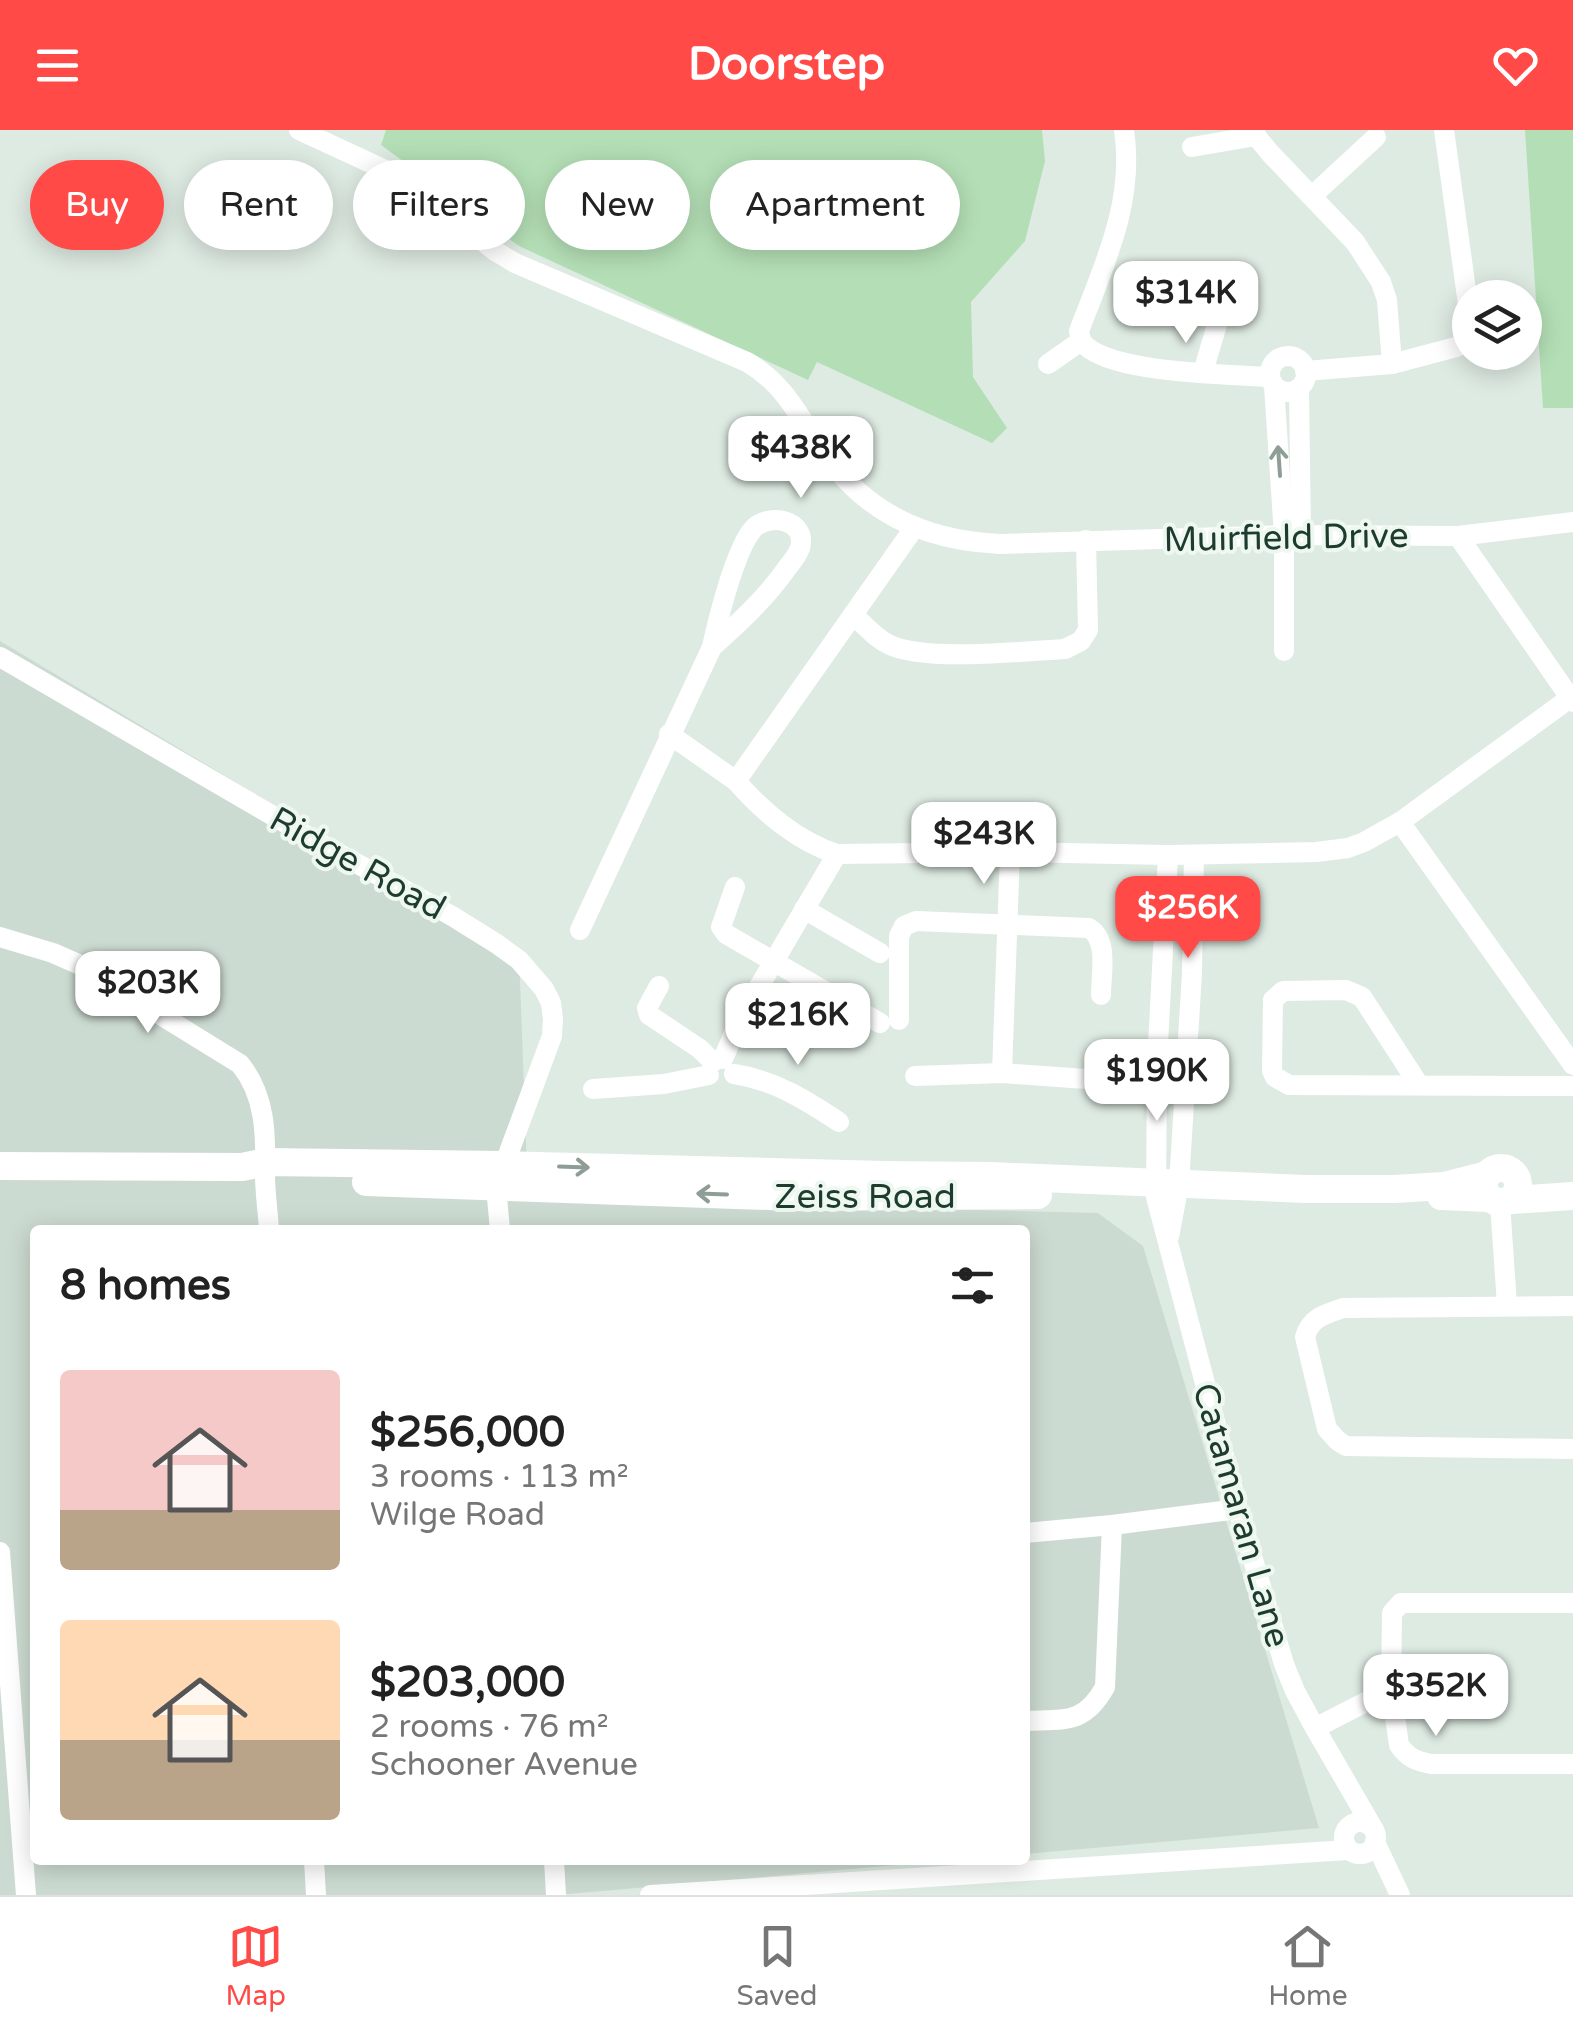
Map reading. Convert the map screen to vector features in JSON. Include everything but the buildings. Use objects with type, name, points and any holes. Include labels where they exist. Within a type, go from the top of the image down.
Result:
[{"type":"street","name":"Muirfield Drive","points":[[299,130],[407,180],[515,263],[762,371],[788,398],[848,482],[865,498],[914,528],[966,542],[1011,544],[1292,535],[1458,536],[1572,700]]},
{"type":"street","points":[[1124,130],[1127,172],[1119,224],[1079,331],[1081,340],[1095,354],[1156,370],[1272,381],[1286,392],[1302,379],[1392,364],[1452,348]]},
{"type":"street","points":[[1444,130],[1465,280]]},
{"type":"street","points":[[1192,147],[1256,133],[1355,242],[1381,282],[1392,364]]},
{"type":"street","points":[[1312,196],[1376,137]]},
{"type":"street","points":[[1203,372],[1229,284]]},
{"type":"street","points":[[1048,364],[1081,340]]},
{"type":"street","points":[[1284,651],[1292,535],[1302,379],[1299,360],[1282,356],[1272,364],[1272,381],[1292,535]]},
{"type":"street","points":[[580,930],[712,647],[749,534],[767,520],[792,524],[801,536],[796,557],[758,605],[712,647]]},
{"type":"street","points":[[1458,536],[1573,522]]},
{"type":"street","points":[[736,781],[914,528]]},
{"type":"street","points":[[853,615],[882,641],[908,650],[942,654],[1066,649],[1081,642],[1088,630],[1086,540]]},
{"type":"street","name":"Ridge Road","points":[[0,657],[452,916],[526,967],[550,1003],[552,1036],[500,1176]]},
{"type":"street","points":[[669,734],[736,781],[760,808],[816,846],[837,854],[1194,855],[1333,850],[1364,842],[1400,822],[1572,700]]},
{"type":"street","points":[[1400,822],[1573,1066]]},
{"type":"street","points":[[1002,1074],[1010,852]]},
{"type":"street","points":[[720,1068],[740,1019],[837,854]]},
{"type":"street","points":[[1166,1191],[1162,974],[1168,855]]},
{"type":"street","points":[[1166,1191],[1192,973],[1194,855]]},
{"type":"street","points":[[735,886],[721,926],[726,934],[890,1021],[899,936],[904,926],[916,921],[1089,928],[1102,944],[1100,995]]},
{"type":"street","points":[[804,909],[880,952]]},
{"type":"street","points":[[0,937],[78,964],[240,1064],[259,1093],[264,1120],[258,1169],[268,1225]]},
{"type":"street","points":[[1162,974],[1192,973]]},
{"type":"street","points":[[658,986],[647,1008],[649,1015],[700,1049],[720,1068],[781,1087],[839,1122]]},
{"type":"street","points":[[1419,1086],[1362,996],[1346,990],[1283,991],[1272,1000],[1272,1071],[1281,1082],[1419,1086],[1573,1086]]},
{"type":"street","points":[[593,1090],[664,1084],[720,1068]]},
{"type":"street","points":[[915,1076],[1002,1074],[1127,1082]]},
{"type":"street","name":"Zeiss Road","points":[[0,1166],[500,1176],[796,1197],[1166,1191],[1573,1193]]},
{"type":"street","points":[[500,1176],[500,1225]]},
{"type":"street","name":"Catamaran Lane","points":[[1166,1191],[1168,1244],[1238,1509],[1284,1664],[1398,1890]]},
{"type":"street","points":[[1501,1191],[1507,1306]]},
{"type":"street","points":[[1573,1306],[1343,1308],[1314,1320],[1305,1338],[1327,1429],[1338,1442],[1356,1447],[1573,1449]]},
{"type":"street","points":[[1030,1532],[1238,1509]]},
{"type":"street","points":[[1030,1721],[1080,1716],[1094,1706],[1104,1687],[1112,1525]]},
{"type":"street","points":[[0,1552],[26,1895]]},
{"type":"street","points":[[1573,1603],[1401,1603],[1392,1613],[1391,1690],[1400,1746],[1414,1760],[1431,1764],[1573,1764]]},
{"type":"street","points":[[1315,1728],[1391,1690]]},
{"type":"street","name":"Catamaran Lane","points":[[1343,1775],[1350,1841]]},
{"type":"street","points":[[650,1895],[1304,1852],[1350,1841],[1364,1822],[1374,1836],[1368,1852],[1350,1841]]},
{"type":"street","points":[[1350,1841],[1398,1890]]},
{"type":"street","points":[[314,1865],[316,1895]]},
{"type":"street","points":[[554,1865],[556,1895]]},
{"type":"shaded area","points":[[0,641],[519,952],[528,1199],[1098,1213],[1143,1246],[1319,1828],[1030,1854],[1030,1225],[30,1225],[30,1865],[896,1865],[557,1895],[0,1895]]},
{"type":"green space","points":[[386,130],[1042,130],[1045,161],[1025,241],[971,302],[973,377],[1007,428],[992,443],[817,362],[808,380],[525,249],[525,160],[401,160],[381,145]]},
{"type":"green space","points":[[1525,130],[1573,130],[1573,408],[1543,408],[1542,280],[1535,280]]}]
